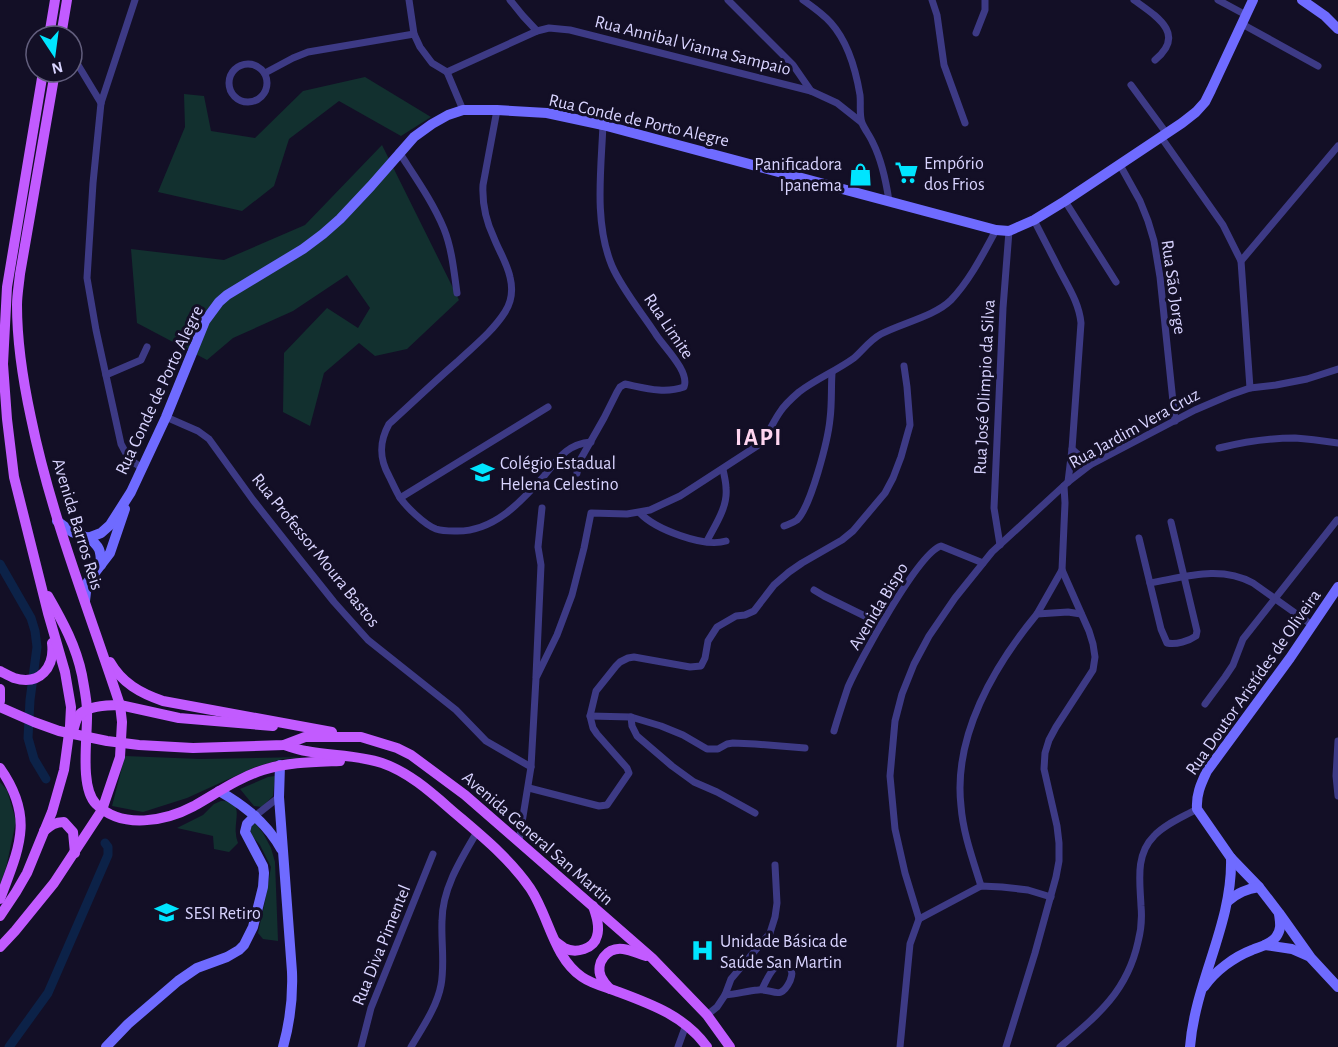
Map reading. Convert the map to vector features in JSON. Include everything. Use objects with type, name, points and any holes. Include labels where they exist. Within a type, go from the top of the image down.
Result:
[{"type":"main road","points":[[51,24],[55,0]]},
{"type":"main road","points":[[63,24],[67,0]]},
{"type":"main road","name":"Rua Conde de Porto Alegre","points":[[85,601],[87,583],[110,553],[131,492],[166,417],[200,332],[212,311],[227,295],[303,249],[323,234],[340,219],[414,137],[448,115],[463,110],[547,113],[603,125],[996,230],[1009,231],[1034,220],[1065,201],[1196,112],[1205,102],[1253,0]]},
{"type":"main road","points":[[1302,0],[1325,16],[1338,29]]},
{"type":"main road","points":[[0,916],[27,873],[52,812],[64,770],[71,707],[65,672],[14,477],[2,364],[7,287],[41,84]]},
{"type":"main road","name":"Avenida Barros Reis","points":[[0,947],[54,883],[75,853],[102,810],[120,757],[122,722],[120,705],[57,521],[37,448],[25,390],[18,330],[17,304],[20,274],[53,84]]},
{"type":"main road","points":[[2,364],[10,352],[18,330]]},
{"type":"main road","name":"Rua Conde de Porto Alegre","points":[[88,538],[100,533],[110,525],[131,492]]},
{"type":"main road","points":[[57,521],[72,532],[95,543],[99,548],[101,565]]},
{"type":"main road","points":[[41,586],[75,648],[88,710],[87,784],[94,802],[102,810],[123,820],[154,819],[175,814],[246,776],[280,765],[371,760]]},
{"type":"main road","name":"Rua Doutor Aristídes de Oliveira","points":[[1197,809],[1198,789],[1207,771],[1290,658],[1338,587]]},
{"type":"main road","points":[[0,671],[13,678],[24,680],[45,673],[52,660],[53,652],[48,613]]},
{"type":"main road","points":[[99,643],[117,673],[149,697],[362,737]]},
{"type":"main road","points":[[0,689],[0,701]]},
{"type":"main road","points":[[68,746],[75,722],[80,714],[110,705],[120,705],[179,718],[264,726],[295,725]]},
{"type":"main road","name":"Avenida General San Martin","points":[[0,707],[34,722],[79,735],[139,745],[193,748],[284,745],[305,737],[362,737],[389,745],[411,755],[465,795],[652,958],[707,1015],[730,1047]]},
{"type":"main road","name":"Avenida General San Martin","points":[[284,745],[303,751],[371,760],[394,768],[422,784],[506,857],[524,878],[572,969],[593,983],[668,1012],[704,1041],[707,1047]]},
{"type":"main road","points":[[280,765],[279,796],[293,997],[283,1047]]},
{"type":"main road","points":[[0,768],[11,783],[19,804],[22,822],[14,861],[0,899]]},
{"type":"main road","points":[[219,791],[255,816],[276,839],[283,853]]},
{"type":"main road","points":[[1197,809],[1231,858],[1259,887],[1311,957],[1338,987]]},
{"type":"main road","points":[[106,1047],[128,1024],[178,981],[197,968],[227,957],[244,945],[254,927],[264,880],[263,866],[245,832],[247,824],[255,816]]},
{"type":"main road","points":[[44,832],[51,824],[64,822],[73,832],[75,853]]},
{"type":"main road","points":[[1190,1047],[1201,992],[1228,901],[1231,858]]},
{"type":"main road","points":[[1228,901],[1237,893],[1259,887]]},
{"type":"main road","points":[[556,942],[565,949],[574,951],[583,950],[593,944],[597,937],[598,927],[592,905]]},
{"type":"main road","points":[[1201,992],[1209,981],[1230,962],[1276,937],[1280,930],[1279,913]]},
{"type":"main road","points":[[1265,945],[1292,949],[1311,957]]},
{"type":"main road","points":[[610,989],[601,977],[600,970],[600,962],[607,953],[622,949],[652,958]]},
{"type":"street","points":[[135,0],[101,103],[87,278],[121,444],[129,459],[142,468]]},
{"type":"street","points":[[409,0],[414,34],[432,63],[447,72],[463,110]]},
{"type":"street","points":[[510,0],[537,31]]},
{"type":"street","points":[[728,0],[793,65],[811,91]]},
{"type":"street","points":[[802,0],[833,25],[850,58],[857,79],[861,122],[874,144],[889,201]]},
{"type":"street","points":[[932,0],[944,65],[966,123]]},
{"type":"street","points":[[976,33],[985,10],[985,0]]},
{"type":"street","points":[[1134,0],[1164,23],[1168,32],[1166,48],[1155,60]]},
{"type":"street","points":[[1218,0],[1244,20],[1318,66]]},
{"type":"street","name":"Rua Annibal Vianna Sampaio","points":[[447,72],[517,39],[537,31],[556,28],[594,35],[811,91],[837,103],[861,122]]},
{"type":"street","points":[[265,73],[308,52],[414,34]]},
{"type":"street","points":[[242,64],[255,64],[265,73],[267,85],[262,96],[251,102],[239,99],[230,90],[230,78],[236,67],[242,64]]},
{"type":"street","points":[[84,75],[101,103]]},
{"type":"street","points":[[1131,85],[1223,225],[1241,261],[1250,387]]},
{"type":"street","points":[[497,110],[482,198],[488,224],[510,278],[512,288],[510,300],[506,311],[496,325],[389,424],[384,434],[381,453],[384,466],[400,498],[424,522],[435,529],[461,532],[483,527],[504,515],[530,493],[568,450],[582,443],[591,442]]},
{"type":"street","name":"Rua Limite","points":[[577,473],[579,462],[623,384],[657,391],[681,388],[686,382],[677,361],[661,342],[612,265],[606,245],[601,203],[603,125]]},
{"type":"street","points":[[1241,261],[1338,146]]},
{"type":"street","points":[[399,152],[436,211],[445,231],[451,254],[456,293]]},
{"type":"street","name":"Rua São Jorge","points":[[1120,165],[1140,201],[1154,241],[1175,421]]},
{"type":"street","points":[[1065,201],[1116,282]]},
{"type":"street","points":[[1006,1047],[1051,897],[1059,861],[1057,826],[1044,769],[1045,753],[1056,727],[1093,670],[1095,657],[1089,631],[1062,570],[1066,484],[1072,449],[1080,315],[1078,306],[1034,220]]},
{"type":"street","points":[[536,678],[557,635],[572,595],[591,513],[640,513],[665,504],[723,469],[761,442],[789,401],[810,385],[855,357],[879,335],[930,314],[951,300],[970,276],[996,230]]},
{"type":"street","name":"Rua José Olimpio da Silva","points":[[1000,545],[994,508],[1003,308],[1009,231]]},
{"type":"street","points":[[106,375],[141,360],[147,347]]},
{"type":"street","points":[[529,788],[599,806],[609,802],[629,773],[597,734],[590,716],[596,691],[616,666],[634,657],[690,667],[701,666],[708,641],[717,627],[736,616],[754,611],[774,585],[789,572],[853,531],[885,493],[901,457],[910,425],[904,366]]},
{"type":"street","name":"Rua Jardim Vera Cruz","points":[[920,919],[904,873],[896,829],[890,776],[895,721],[902,694],[914,664],[929,636],[955,598],[1000,545],[1090,465],[1221,398],[1250,387],[1307,380],[1338,369]]},
{"type":"street","points":[[784,526],[794,522],[801,515],[824,454],[830,421],[832,373]]},
{"type":"street","points":[[400,498],[548,407]]},
{"type":"street","name":"Rua Professor Moura Bastos","points":[[166,417],[198,431],[209,439],[294,552],[368,640],[456,710],[486,741],[531,767]]},
{"type":"street","points":[[1219,448],[1282,438],[1338,443]]},
{"type":"street","points":[[1072,449],[1090,465]]},
{"type":"street","points":[[707,541],[722,512],[726,497],[723,469]]},
{"type":"street","points":[[519,841],[531,767],[541,565],[538,548],[542,508]]},
{"type":"street","points":[[640,513],[645,519],[688,538],[721,543],[726,541]]},
{"type":"street","points":[[1205,704],[1225,678],[1243,639],[1337,520]]},
{"type":"street","points":[[1139,538],[1163,637],[1167,643],[1173,644],[1192,638],[1197,633],[1171,522]]},
{"type":"street","name":"Avenida Bispo","points":[[834,731],[849,686],[881,624],[911,577],[937,547],[947,548],[983,563]]},
{"type":"street","points":[[981,886],[960,805],[960,772],[966,740],[976,711],[990,683],[1018,638],[1037,614],[1062,570]]},
{"type":"street","points":[[1150,583],[1215,572],[1234,575],[1253,583],[1312,625]]},
{"type":"street","points":[[814,590],[881,624]]},
{"type":"street","points":[[1037,614],[1068,612],[1081,614]]},
{"type":"street","points":[[590,716],[632,717],[683,735],[707,749],[718,749],[733,743],[805,748]]},
{"type":"street","points":[[632,717],[632,726],[637,736],[672,766],[694,782],[755,813]]},
{"type":"street","points":[[1338,741],[1336,776],[1338,796]]},
{"type":"street","points":[[255,816],[279,796]]},
{"type":"street","points":[[1060,1047],[1107,1005],[1118,991],[1130,968],[1139,940],[1141,909],[1139,871],[1148,843],[1159,831],[1197,809]]},
{"type":"street","points":[[411,1047],[436,1002],[441,986],[441,918],[445,900],[462,858],[477,832]]},
{"type":"street","name":"Rua Diva Pimentel","points":[[361,1047],[375,999],[433,854]]},
{"type":"street","points":[[707,1015],[717,1007],[731,979],[765,940],[773,926],[777,903],[775,866]]},
{"type":"street","points":[[900,1047],[910,944],[920,919],[981,886],[1028,890],[1051,897]]},
{"type":"street","points":[[725,994],[740,994],[762,989],[774,993],[784,991],[792,976],[790,968],[782,964],[776,967],[762,989]]},
{"type":"street","points":[[678,1047],[686,1025]]},
{"type":"green space","points":[[365,77],[431,117],[401,136],[339,101],[289,139],[274,186],[242,211],[158,192],[185,127],[184,94],[204,96],[211,131],[255,138],[303,91]]},
{"type":"green space","points":[[382,145],[459,300],[407,349],[375,356],[359,343],[324,373],[310,426],[283,412],[284,353],[327,308],[358,328],[370,308],[347,275],[293,311],[233,338],[207,360],[137,323],[131,249],[224,260],[305,225]]},
{"type":"green space","points":[[125,756],[200,759],[304,757],[282,759],[255,767],[187,798],[143,812],[112,806]]},
{"type":"green space","points":[[275,776],[273,796],[262,807],[254,806],[240,789],[268,777]]},
{"type":"green space","points":[[0,782],[7,790],[16,821],[0,885]]},
{"type":"green space","points":[[221,801],[233,804],[237,812],[238,843],[229,852],[214,849],[213,836],[177,828],[203,815],[214,804]]},
{"type":"green space","points":[[255,823],[271,848],[275,862],[278,941],[263,939],[258,933],[271,867],[260,845],[252,836],[250,829]]},
{"type":"waterway","points":[[0,564],[31,618],[35,631],[37,647],[28,738],[34,759],[46,779]]},
{"type":"waterway","points":[[9,1047],[48,993],[108,855],[108,847],[105,843]]},
{"type":"place","name":"Empório dos Frios","points":[[906,173]]},
{"type":"place","name":"Panificadora Ipanema","points":[[860,174]]},
{"type":"place","name":"Colégio Estadual Helena Celestino","points":[[482,473]]},
{"type":"place","name":"SESI Retiro","points":[[167,913]]},
{"type":"place","name":"Unidade Básica de Saúde San Martin","points":[[702,951]]},
{"type":"district","name":"IAPI","points":[[759,437]]}]
